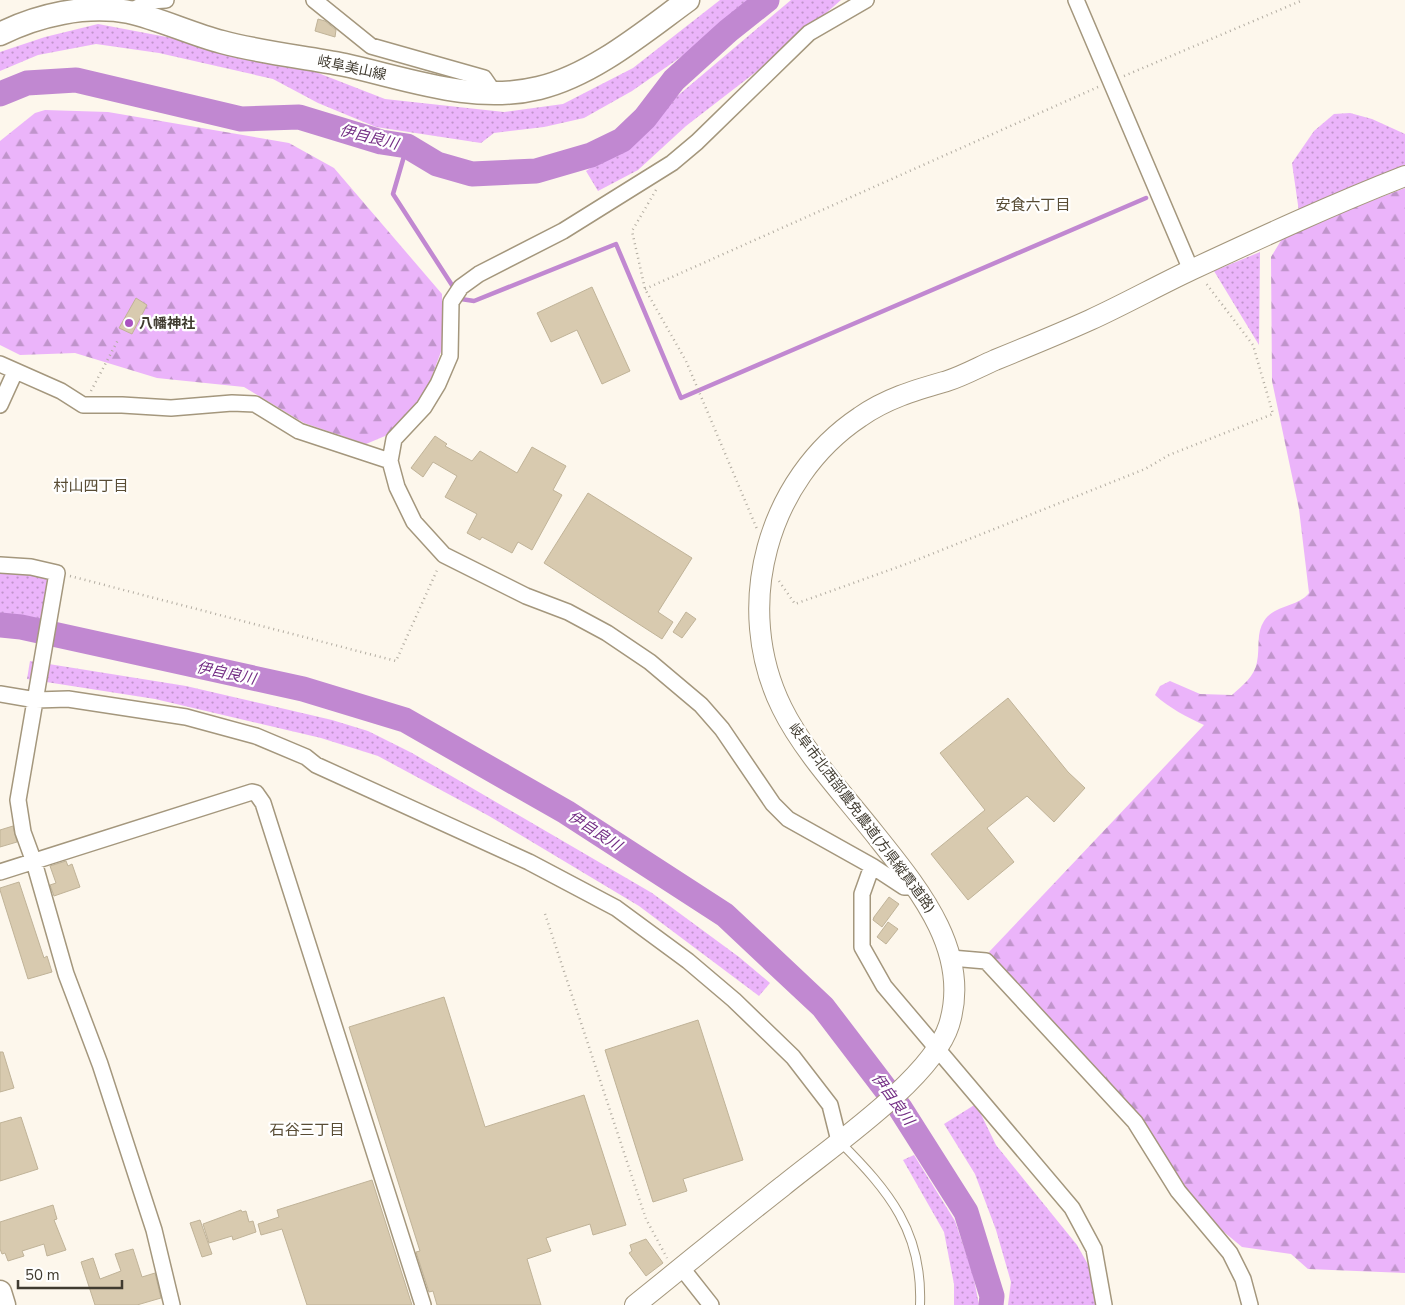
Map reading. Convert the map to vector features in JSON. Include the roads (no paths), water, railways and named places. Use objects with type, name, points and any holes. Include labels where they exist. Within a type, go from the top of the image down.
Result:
[{"type":"main road","name":"岐阜美山線","points":[[0,34],[25,22],[68,12],[129,12],[223,42],[344,65],[436,87],[495,94],[539,88],[574,75],[630,42],[688,0]]},
{"type":"main road","points":[[0,1292],[4,1305]]},
{"type":"street","points":[[129,12],[150,1],[166,0]]},
{"type":"street","points":[[314,0],[371,46],[484,78],[495,94]]},
{"type":"street","points":[[866,0],[809,33],[697,142],[672,163],[563,231],[479,274],[461,287],[451,302],[450,356],[438,384],[424,407],[394,439],[390,461],[396,487],[414,522],[444,555],[526,596],[568,612],[607,633],[650,662],[701,705],[722,729],[773,804],[788,819],[872,866],[904,887],[916,887]]},
{"type":"street","points":[[1076,0],[1193,269]]},
{"type":"street","name":"岐阜市北西部農免農道(方県縦貫道路)","points":[[844,1137],[886,1103],[925,1064],[936,1049],[948,1029],[954,1001],[955,974],[938,921],[916,887],[816,759],[783,710],[766,670],[759,625],[759,581],[764,554],[778,516],[796,480],[826,446],[858,418],[900,394],[948,380],[1093,318],[1257,239],[1405,176]]},
{"type":"street","points":[[0,364],[61,391],[83,405],[171,408],[232,403],[255,404],[299,431],[390,461]]},
{"type":"street","points":[[0,405],[15,372]]},
{"type":"street","points":[[0,565],[31,567],[56,579],[38,694],[18,800],[23,832],[34,862],[66,974],[100,1064],[154,1230],[172,1305]]},
{"type":"street","points":[[0,694],[38,694],[186,717],[256,736],[306,757],[316,764],[529,862],[592,894],[616,908],[688,961],[734,1000],[793,1057],[830,1105],[844,1137],[635,1305]]},
{"type":"street","points":[[0,872],[252,792],[259,796],[352,1078],[423,1305]]},
{"type":"street","points":[[872,866],[862,894],[862,947],[884,986],[1072,1208],[1094,1249],[1104,1305]]},
{"type":"street","points":[[951,958],[986,961],[1134,1122],[1178,1191],[1230,1253],[1243,1279],[1250,1305]]},
{"type":"street","points":[[678,1270],[711,1305]]},
{"type":"lane","points":[[844,1137],[904,1219],[916,1255],[921,1290],[920,1305]]},
{"type":"waterway","name":"伊自良川","points":[[0,94],[27,83],[76,80],[241,119],[299,117],[381,142],[407,146],[437,164],[472,174],[536,171],[591,155],[622,140],[645,118],[674,80],[728,31],[767,0]]},
{"type":"waterway","points":[[407,146],[393,194],[461,299],[474,301],[616,244],[681,398],[1146,198]]},
{"type":"waterway","name":"伊自良川","points":[[0,625],[21,627],[303,689],[405,720],[566,812],[725,915],[823,1007],[900,1108],[966,1212],[992,1296],[991,1305]]},
{"type":"place","name":"八幡神社","points":[[129,323]]},
{"type":"district","name":"安食六丁目","points":[[1033,205]]},
{"type":"district","name":"村山四丁目","points":[[91,486]]},
{"type":"district","name":"石谷三丁目","points":[[307,1130]]}]
